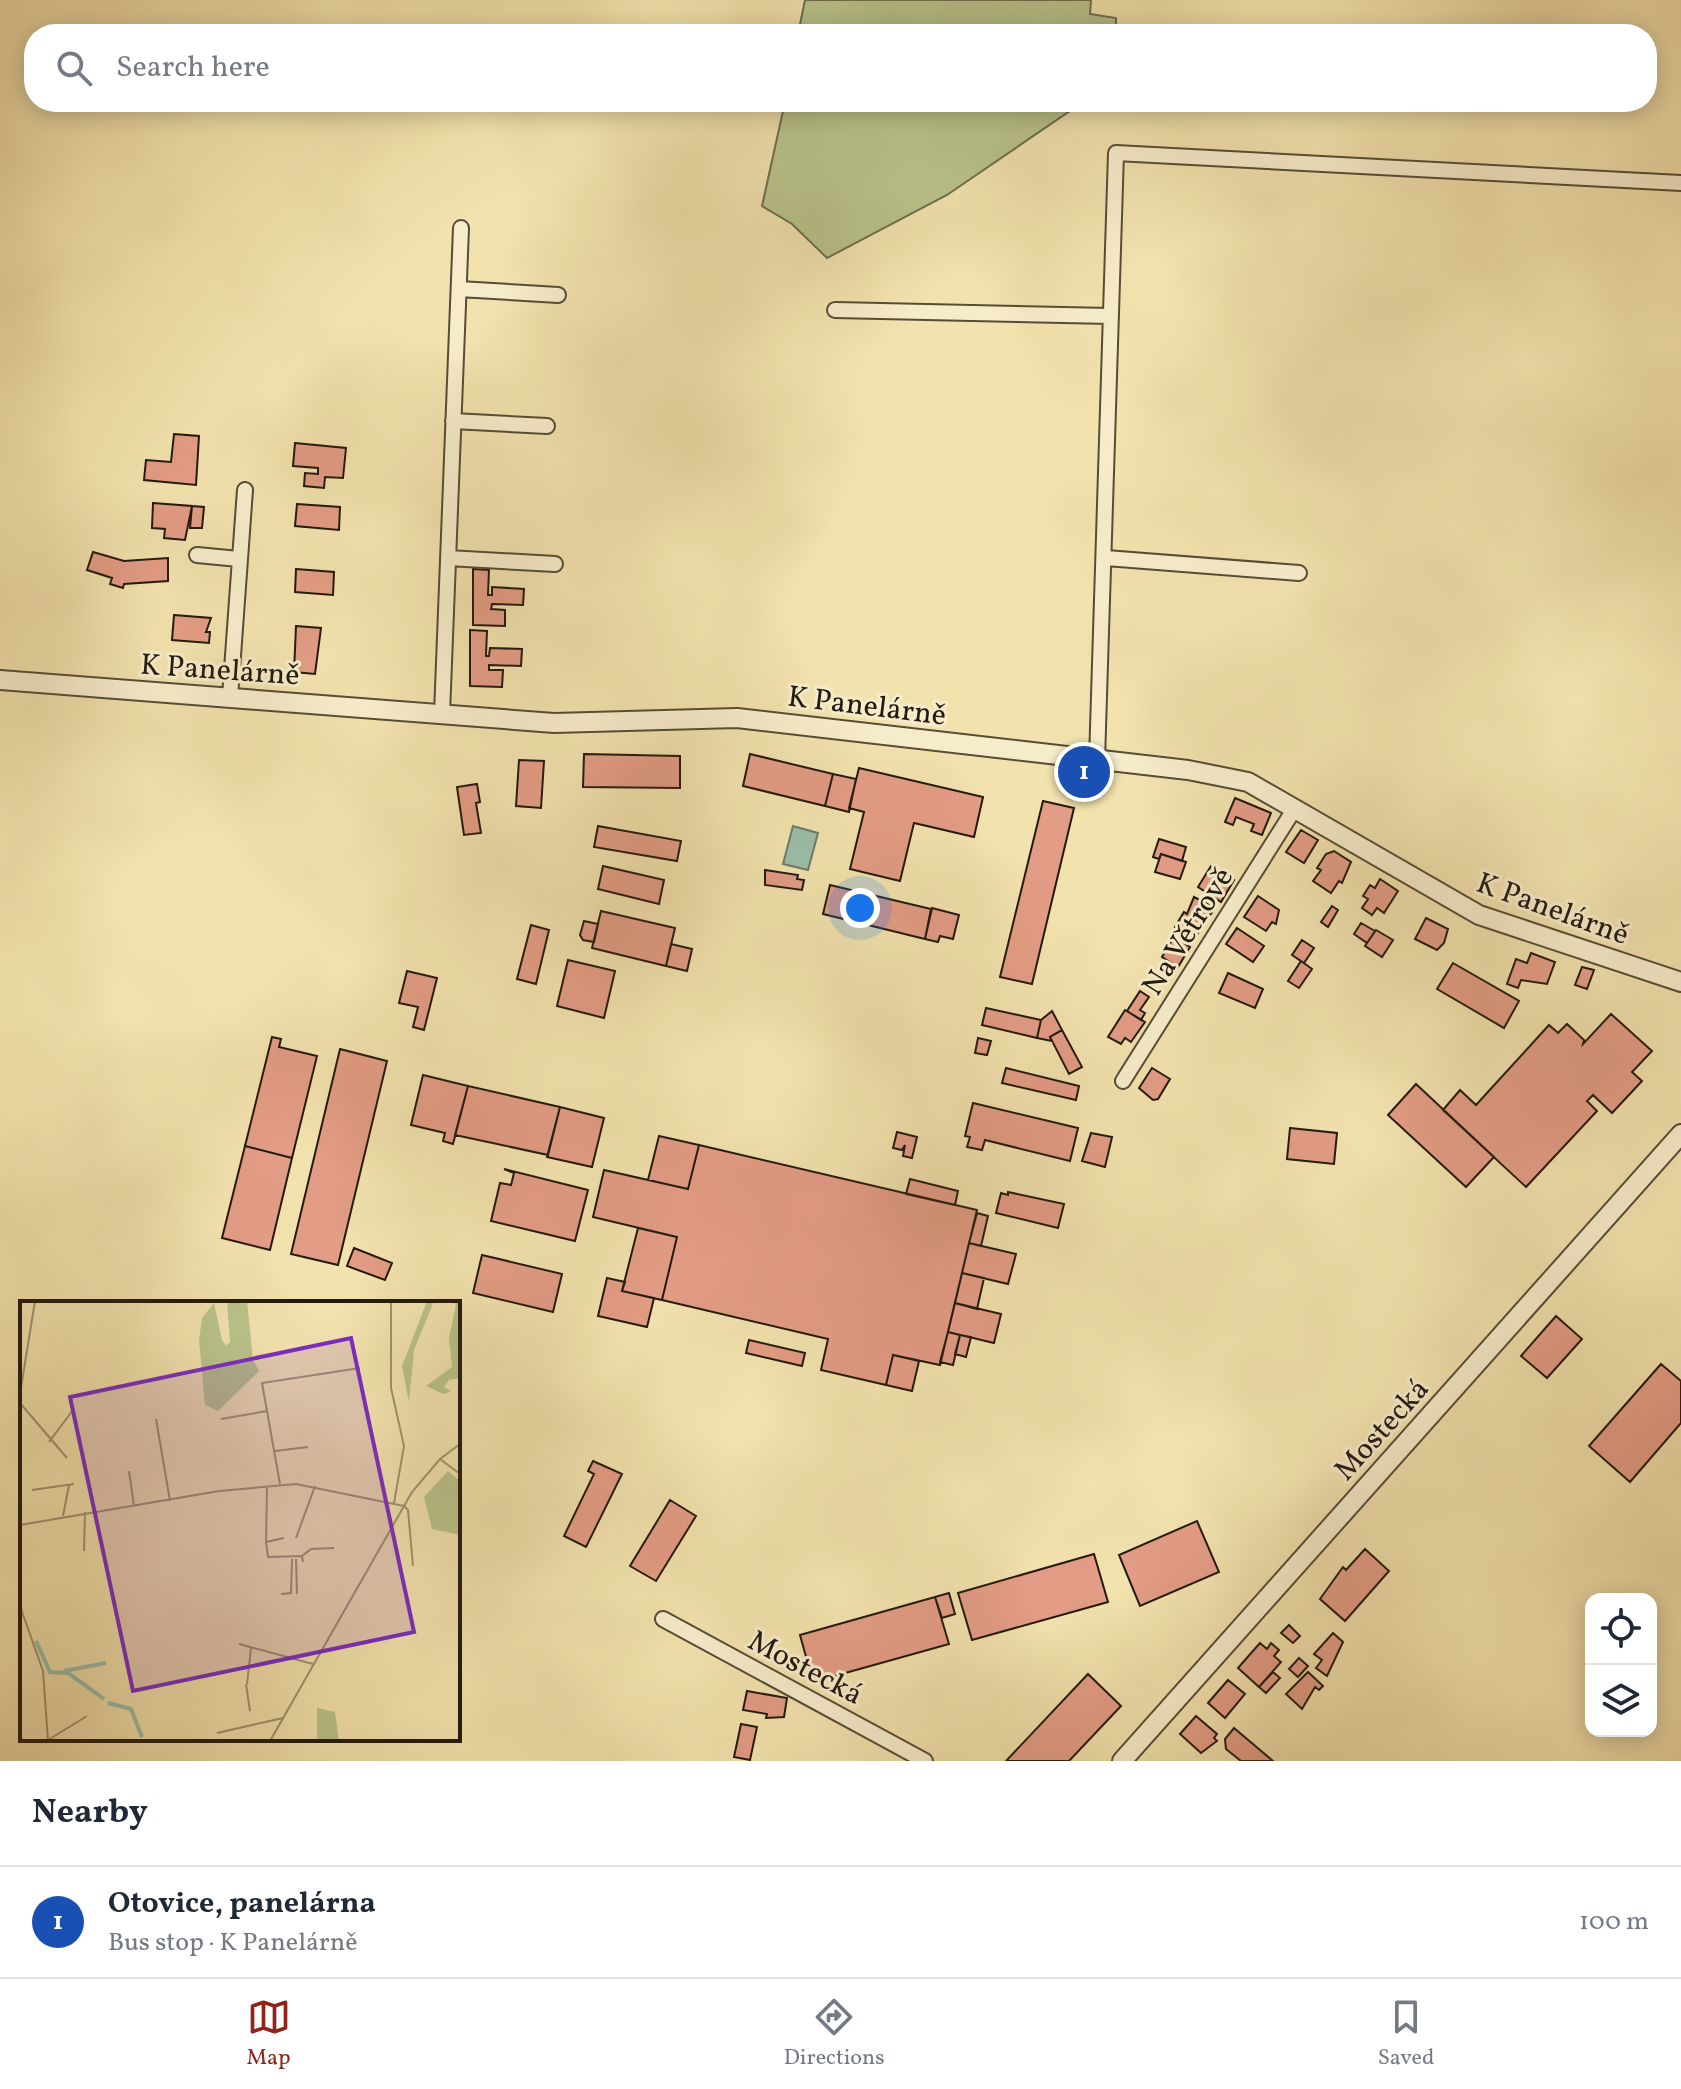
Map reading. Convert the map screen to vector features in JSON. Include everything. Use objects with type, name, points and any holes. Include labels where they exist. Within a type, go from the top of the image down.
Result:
[{"type":"street","points":[[1097,760],[1106,558],[1116,153],[1681,183]]},
{"type":"street","points":[[442,714],[461,228]]},
{"type":"street","points":[[459,289],[558,295]]},
{"type":"street","points":[[835,310],[1110,316]]},
{"type":"street","points":[[453,421],[547,426]]},
{"type":"street","points":[[230,697],[245,490]]},
{"type":"street","points":[[197,555],[239,559]]},
{"type":"street","points":[[448,558],[555,564]]},
{"type":"street","points":[[1106,558],[1299,573]]},
{"type":"street","name":"K Panelárně","points":[[0,680],[554,723],[737,718],[1097,760],[1248,782],[1479,915],[1681,982]]},
{"type":"street","name":"Na Větrově","points":[[1123,1081],[1295,808]]},
{"type":"street","name":"Mostecká","points":[[1122,1761],[1681,1134]]},
{"type":"street","name":"Mostecká","points":[[663,1619],[925,1761]]},
{"type":"green space","points":[[805,0],[1091,0],[1090,14],[1116,18],[1116,24],[800,24]]},
{"type":"green space","points":[[783,112],[1068,112],[947,195],[827,258],[792,224],[762,206]]},
{"type":"shaded area","points":[[793,826],[818,833],[808,870],[783,864]]},
{"type":"building","points":[[174,434],[199,436],[196,485],[144,480],[146,460],[171,462]]},
{"type":"building","points":[[295,443],[346,448],[343,478],[325,477],[324,488],[304,486],[305,473],[318,474],[318,468],[293,466]]},
{"type":"building","points":[[153,503],[192,506],[185,540],[164,538],[165,529],[152,528]]},
{"type":"building","points":[[297,504],[340,507],[339,530],[295,526]]},
{"type":"building","points":[[192,506],[204,507],[202,528],[190,528]]},
{"type":"building","points":[[93,552],[124,561],[168,558],[168,581],[124,584],[123,588],[110,584],[112,578],[87,570]]},
{"type":"building","points":[[296,569],[334,572],[333,595],[295,592]]},
{"type":"building","points":[[473,569],[489,570],[488,595],[492,595],[492,587],[524,589],[523,605],[492,604],[491,609],[505,610],[505,626],[473,625]]},
{"type":"building","points":[[174,615],[211,618],[206,632],[210,632],[209,643],[172,640]]},
{"type":"building","points":[[296,626],[321,628],[315,674],[294,672]]},
{"type":"building","points":[[470,630],[487,631],[486,656],[489,656],[490,648],[522,649],[521,666],[489,665],[489,670],[503,670],[502,687],[470,686]]},
{"type":"building","points":[[584,754],[680,756],[680,788],[583,787]]},
{"type":"building","points":[[750,754],[833,774],[825,806],[743,786]]},
{"type":"building","points":[[519,760],[544,761],[541,808],[516,806]]},
{"type":"building","points":[[859,768],[983,797],[974,837],[914,823],[900,881],[850,869],[864,812],[849,808]]},
{"type":"building","points":[[833,774],[856,779],[849,812],[825,806]]},
{"type":"building","points":[[477,784],[480,802],[476,803],[481,833],[464,835],[457,787]]},
{"type":"building","points":[[1235,798],[1271,813],[1262,835],[1251,831],[1254,824],[1236,817],[1233,825],[1225,822]]},
{"type":"building","points":[[1043,801],[1074,808],[1032,984],[1000,977]]},
{"type":"building","points":[[598,826],[681,841],[677,861],[594,847]]},
{"type":"building","points":[[1301,830],[1318,840],[1304,863],[1286,852]]},
{"type":"building","points":[[1159,839],[1186,847],[1182,861],[1161,854],[1159,859],[1153,857]]},
{"type":"building","points":[[1334,851],[1351,862],[1342,883],[1339,881],[1331,893],[1313,881],[1321,870],[1317,868],[1326,854]]},
{"type":"building","points":[[1161,854],[1186,862],[1180,879],[1155,872]]},
{"type":"building","points":[[603,866],[664,880],[659,904],[598,889]]},
{"type":"building","points":[[1211,866],[1234,880],[1221,902],[1198,887]]},
{"type":"building","points":[[765,870],[798,875],[797,879],[804,880],[802,890],[765,885]]},
{"type":"building","points":[[1380,879],[1398,891],[1384,913],[1377,908],[1372,915],[1362,908],[1368,899],[1363,896],[1370,885],[1375,888]]},
{"type":"building","points":[[830,885],[931,909],[925,939],[823,914]]},
{"type":"building","points":[[1258,896],[1279,910],[1276,924],[1272,922],[1266,931],[1244,917]]},
{"type":"building","points":[[1194,897],[1209,905],[1207,909],[1212,912],[1194,939],[1175,927],[1184,912],[1187,914]]},
{"type":"building","points":[[1332,906],[1338,910],[1328,927],[1321,922]]},
{"type":"building","points":[[932,908],[959,915],[953,939],[940,936],[938,942],[925,939]]},
{"type":"building","points":[[601,911],[675,928],[666,966],[592,948]]},
{"type":"building","points":[[1426,918],[1448,929],[1444,943],[1437,950],[1415,939]]},
{"type":"building","points":[[584,921],[598,924],[594,942],[583,940],[580,935]]},
{"type":"building","points":[[1361,923],[1375,931],[1367,943],[1354,934]]},
{"type":"building","points":[[531,925],[549,930],[536,984],[517,979]]},
{"type":"building","points":[[1237,928],[1264,946],[1253,962],[1226,944]]},
{"type":"building","points":[[1376,930],[1393,940],[1382,957],[1365,946]]},
{"type":"building","points":[[1174,937],[1190,947],[1178,967],[1162,957]]},
{"type":"building","points":[[1302,940],[1314,948],[1304,963],[1292,955]]},
{"type":"building","points":[[671,944],[692,949],[687,971],[666,966]]},
{"type":"building","points":[[1531,953],[1555,962],[1547,984],[1521,980],[1518,988],[1507,984],[1516,959],[1527,963]]},
{"type":"building","points":[[568,960],[615,971],[604,1018],[557,1006]]},
{"type":"building","points":[[1301,961],[1312,969],[1299,988],[1288,981]]},
{"type":"building","points":[[1453,963],[1519,1001],[1504,1028],[1437,989]]},
{"type":"building","points":[[1582,967],[1594,970],[1587,989],[1575,985]]},
{"type":"building","points":[[407,971],[437,978],[424,1030],[413,1027],[418,1007],[399,1003]]},
{"type":"building","points":[[1228,973],[1263,989],[1255,1008],[1219,993]]},
{"type":"building","points":[[1140,991],[1149,997],[1140,1010],[1145,1013],[1141,1020],[1127,1011]]},
{"type":"building","points":[[986,1008],[1041,1020],[1037,1038],[982,1025]]},
{"type":"building","points":[[1125,1010],[1145,1022],[1131,1042],[1125,1038],[1121,1044],[1108,1037]]},
{"type":"building","points":[[1052,1011],[1062,1030],[1050,1037],[1052,1041],[1037,1038],[1041,1020]]},
{"type":"building","points":[[1611,1014],[1652,1051],[1632,1072],[1642,1081],[1612,1113],[1593,1095],[1587,1101],[1597,1111],[1526,1187],[1443,1110],[1460,1090],[1476,1105],[1549,1025],[1558,1033],[1567,1024],[1584,1040],[1583,1044]]},
{"type":"building","points":[[1062,1030],[1082,1067],[1069,1074],[1050,1037]]},
{"type":"building","points":[[272,1037],[281,1039],[279,1047],[317,1056],[292,1158],[245,1146]]},
{"type":"building","points":[[978,1038],[991,1041],[987,1055],[975,1053]]},
{"type":"building","points":[[340,1049],[387,1061],[338,1265],[291,1254]]},
{"type":"building","points":[[1006,1068],[1079,1086],[1076,1100],[1002,1083]]},
{"type":"building","points":[[1152,1068],[1170,1079],[1158,1099],[1153,1100],[1139,1088]]},
{"type":"building","points":[[423,1075],[468,1086],[453,1144],[443,1141],[445,1133],[411,1125]]},
{"type":"building","points":[[1416,1084],[1494,1157],[1466,1187],[1388,1115]]},
{"type":"building","points":[[468,1086],[560,1107],[548,1155],[455,1135]]},
{"type":"building","points":[[973,1103],[1078,1128],[1070,1161],[985,1140],[982,1150],[967,1147],[970,1137],[965,1136]]},
{"type":"building","points":[[560,1107],[604,1118],[592,1167],[547,1157]]},
{"type":"building","points":[[1290,1128],[1337,1133],[1334,1164],[1287,1159]]},
{"type":"building","points":[[897,1132],[917,1137],[912,1158],[903,1156],[905,1145],[902,1150],[893,1148]]},
{"type":"building","points":[[1091,1133],[1112,1137],[1105,1167],[1082,1161]]},
{"type":"building","points":[[659,1136],[699,1145],[688,1189],[648,1180]]},
{"type":"building","points":[[699,1145],[977,1210],[940,1365],[893,1355],[886,1385],[821,1370],[828,1339],[662,1300],[677,1237],[593,1217],[604,1170],[688,1189]]},
{"type":"building","points":[[245,1146],[292,1158],[270,1250],[222,1238]]},
{"type":"building","points":[[504,1169],[588,1190],[575,1241],[491,1221],[500,1183],[511,1185],[514,1173]]},
{"type":"building","points":[[910,1179],[958,1191],[955,1205],[906,1194]]},
{"type":"building","points":[[1008,1192],[1064,1204],[1058,1228],[996,1213],[1001,1193],[1008,1195]]},
{"type":"building","points":[[977,1213],[988,1216],[981,1246],[969,1243]]},
{"type":"building","points":[[638,1228],[677,1237],[662,1300],[622,1291]]},
{"type":"building","points":[[969,1243],[1016,1254],[1008,1284],[962,1273]]},
{"type":"building","points":[[354,1248],[392,1263],[385,1280],[347,1266]]},
{"type":"building","points":[[482,1255],[562,1274],[553,1312],[473,1293]]},
{"type":"building","points":[[962,1273],[984,1278],[977,1309],[955,1303]]},
{"type":"building","points":[[607,1278],[625,1282],[622,1291],[654,1298],[647,1327],[598,1316]]},
{"type":"building","points":[[955,1303],[1001,1314],[994,1343],[948,1332]]},
{"type":"building","points":[[1556,1316],[1582,1339],[1547,1378],[1521,1356]]},
{"type":"building","points":[[948,1332],[960,1335],[953,1365],[940,1362]]},
{"type":"building","points":[[960,1335],[971,1337],[966,1357],[955,1354]]},
{"type":"building","points":[[749,1340],[805,1353],[802,1366],[746,1353]]},
{"type":"building","points":[[893,1355],[919,1361],[912,1391],[886,1385]]},
{"type":"building","points":[[1661,1364],[1681,1381],[1681,1423],[1630,1482],[1589,1446]]},
{"type":"building","points":[[593,1461],[622,1474],[586,1547],[564,1536],[594,1474],[588,1471]]},
{"type":"building","points":[[670,1500],[696,1516],[656,1581],[630,1566]]},
{"type":"building","points":[[1197,1521],[1219,1572],[1140,1606],[1119,1555]]},
{"type":"building","points":[[1365,1549],[1389,1571],[1345,1621],[1320,1599],[1343,1567],[1346,1570]]},
{"type":"building","points":[[1094,1554],[1108,1602],[972,1640],[958,1593]]},
{"type":"building","points":[[949,1593],[955,1614],[942,1618],[935,1597]]},
{"type":"building","points":[[935,1597],[949,1644],[813,1682],[800,1635]]},
{"type":"building","points":[[1289,1625],[1300,1636],[1293,1643],[1281,1633]]},
{"type":"building","points":[[1333,1633],[1343,1642],[1327,1676],[1316,1668],[1322,1660],[1314,1654]]},
{"type":"building","points":[[1260,1643],[1267,1649],[1271,1643],[1279,1650],[1274,1656],[1281,1662],[1259,1687],[1238,1668]]},
{"type":"building","points":[[1299,1658],[1308,1666],[1298,1677],[1289,1669]]},
{"type":"building","points":[[1273,1672],[1280,1678],[1266,1693],[1259,1687]]},
{"type":"building","points":[[1308,1672],[1323,1686],[1319,1690],[1315,1687],[1302,1709],[1286,1694]]},
{"type":"building","points":[[1088,1674],[1121,1706],[1069,1761],[1006,1761]]},
{"type":"building","points":[[1228,1680],[1245,1694],[1225,1718],[1208,1703]]},
{"type":"building","points":[[747,1691],[787,1698],[784,1717],[766,1718],[767,1714],[743,1710]]},
{"type":"building","points":[[1196,1716],[1217,1734],[1214,1738],[1217,1741],[1201,1753],[1180,1734]]},
{"type":"building","points":[[741,1724],[757,1727],[750,1760],[734,1757]]},
{"type":"building","points":[[1234,1728],[1273,1761],[1241,1761],[1226,1749],[1225,1739]]},
{"type":"place","name":"Otovice, panelárna","points":[[1084,772]]}]
